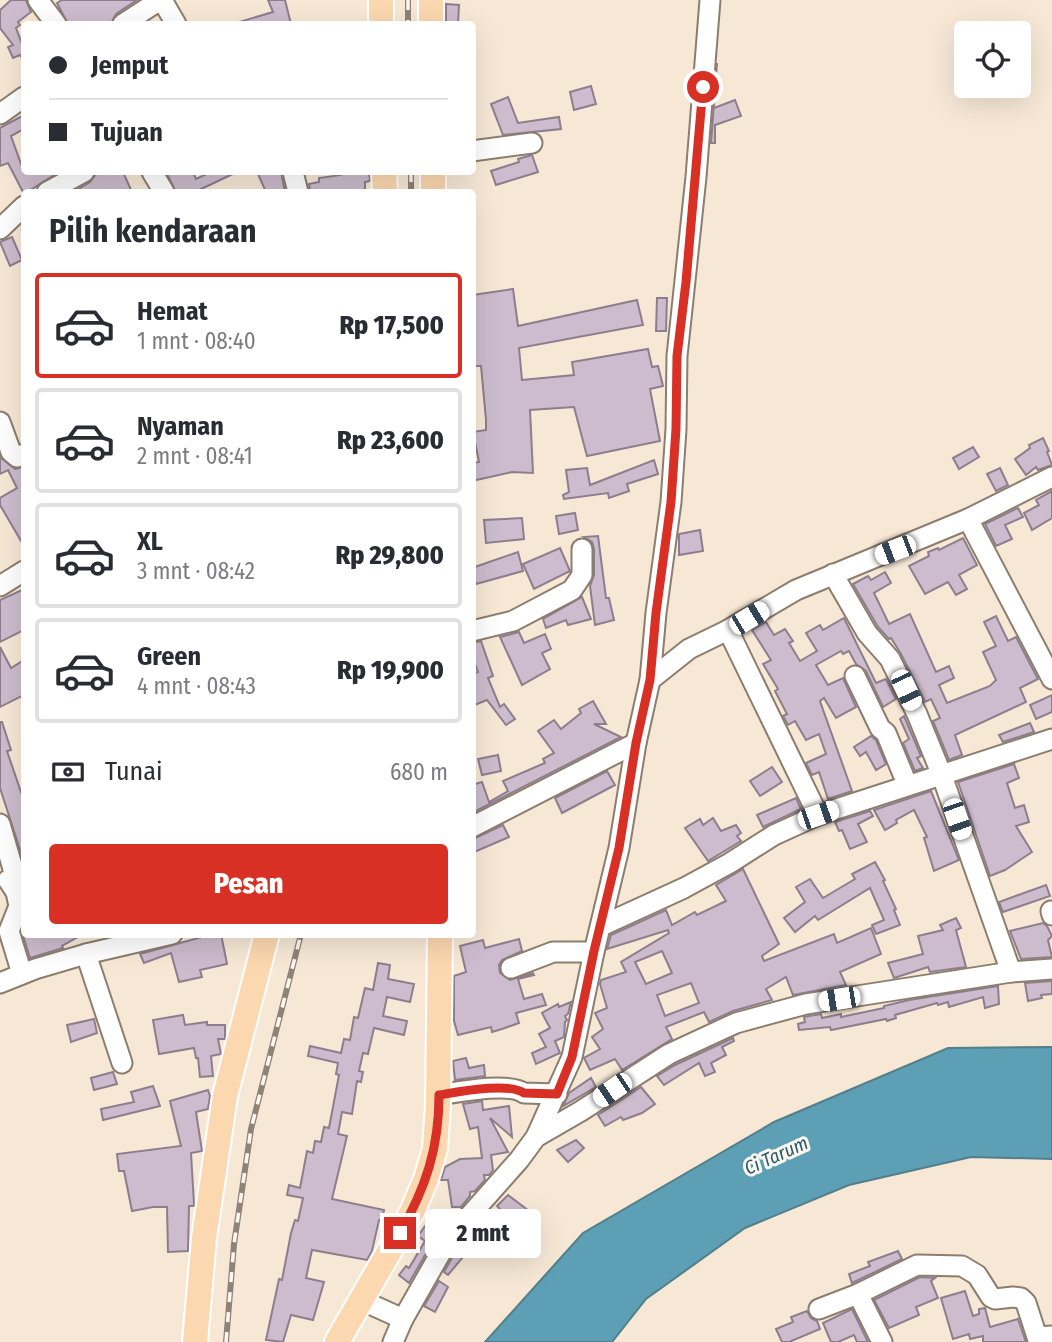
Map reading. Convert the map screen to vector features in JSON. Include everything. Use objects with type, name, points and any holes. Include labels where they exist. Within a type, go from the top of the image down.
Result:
[{"type":"main road","points":[[381,0],[381,21]]},
{"type":"main road","points":[[430,0],[431,21]]},
{"type":"main road","points":[[195,1342],[204,1238],[226,1096],[266,938]]},
{"type":"main road","points":[[337,1342],[412,1212],[435,1149],[439,1095],[440,938]]},
{"type":"street","points":[[38,0],[53,21]]},
{"type":"street","points":[[128,21],[161,0],[174,21]]},
{"type":"street","points":[[393,1342],[447,1240],[519,1160],[536,1136],[572,1057],[619,848],[636,743],[650,680],[671,502],[677,356],[696,177],[710,0]]},
{"type":"street","points":[[0,114],[21,99]]},
{"type":"street","points":[[476,150],[532,143]]},
{"type":"street","points":[[53,189],[78,175]]},
{"type":"street","points":[[0,229],[21,209]]},
{"type":"street","points":[[0,422],[11,452],[17,457],[21,455]]},
{"type":"street","points":[[650,680],[689,649],[729,630],[796,590],[968,519],[1052,477]]},
{"type":"street","points":[[968,519],[1052,679]]},
{"type":"street","points":[[476,630],[513,621],[572,590],[582,575],[582,549]]},
{"type":"street","points":[[0,586],[21,573]]},
{"type":"street","points":[[833,574],[867,633],[894,666],[917,714],[1011,972]]},
{"type":"street","points":[[729,630],[818,815]]},
{"type":"street","points":[[855,676],[880,728],[886,733],[906,784]]},
{"type":"street","points":[[601,926],[684,888],[774,835],[818,815],[1052,738]]},
{"type":"street","points":[[476,825],[636,743]]},
{"type":"street","points":[[0,824],[19,906],[9,931],[22,974]]},
{"type":"street","points":[[0,983],[86,954],[110,941],[137,938]]},
{"type":"street","points":[[511,968],[553,952],[594,951]]},
{"type":"street","points":[[86,954],[122,1063]]},
{"type":"street","points":[[536,1136],[581,1111],[669,1054],[736,1023],[806,1004],[1011,972],[1052,969]]},
{"type":"street","points":[[439,1095],[494,1089],[557,1094]]},
{"type":"street","points":[[818,1309],[858,1294],[917,1265],[962,1266],[977,1275],[991,1297],[1021,1298],[1026,1303],[1037,1337],[1052,1336]]},
{"type":"street","points":[[858,1294],[882,1342]]},
{"type":"street","points":[[361,1300],[403,1319]]},
{"type":"water","name":"Ci Tarum","points":[[1052,1047],[1052,1159],[971,1157],[849,1185],[745,1228],[646,1299],[612,1342],[485,1342],[583,1233],[774,1122],[948,1048]]},
{"type":"building","points":[[11,0],[26,0],[31,12],[18,22],[20,25],[16,28],[21,41],[21,56],[13,58],[8,47],[13,45],[0,28],[0,10]]},
{"type":"building","points":[[62,0],[137,0],[116,14],[112,21],[66,21],[57,3]]},
{"type":"building","points":[[268,0],[285,0],[290,21],[242,21],[273,12]]},
{"type":"building","points":[[446,4],[459,5],[458,21],[446,21]]},
{"type":"building","points":[[717,63],[714,108],[735,100],[741,116],[715,125],[715,143],[711,143]]},
{"type":"building","points":[[591,86],[596,104],[574,110],[570,92]]},
{"type":"building","points":[[508,97],[518,123],[559,117],[561,129],[503,135],[491,104]]},
{"type":"building","points":[[21,117],[21,131],[11,136],[21,164],[21,175],[54,175],[32,189],[21,189],[8,163],[0,166],[0,128]]},
{"type":"building","points":[[532,155],[538,172],[496,185],[491,171]]},
{"type":"building","points":[[95,175],[124,175],[131,189],[79,189]]},
{"type":"building","points":[[168,175],[194,175],[196,179],[205,175],[231,175],[201,189],[174,189]]},
{"type":"building","points":[[258,175],[282,175],[284,189],[265,189]]},
{"type":"building","points":[[369,175],[370,181],[365,182],[365,189],[310,189],[309,184],[319,182],[319,178]]},
{"type":"building","points":[[12,237],[21,260],[10,266],[0,242]]},
{"type":"building","points":[[513,289],[518,326],[637,300],[643,325],[519,348],[522,380],[574,375],[572,362],[648,349],[652,367],[658,366],[663,386],[650,389],[660,441],[587,456],[574,407],[530,410],[533,473],[512,472],[476,480],[476,462],[479,462],[476,432],[486,430],[486,420],[481,366],[476,366],[476,294]]},
{"type":"building","points":[[657,298],[667,298],[666,331],[656,331]]},
{"type":"building","points":[[1043,438],[1052,465],[1038,470],[1036,467],[1026,475],[1015,459],[1030,448],[1029,445]]},
{"type":"building","points":[[973,447],[979,457],[959,469],[953,458]]},
{"type":"building","points":[[0,457],[15,469],[21,468],[21,541],[0,505],[0,498],[17,488],[8,470],[0,474]]},
{"type":"building","points":[[654,460],[658,474],[627,484],[629,491],[609,498],[608,493],[564,499],[563,495],[569,492],[566,470],[587,468],[590,485]]},
{"type":"building","points":[[1000,468],[1008,485],[996,491],[987,474]]},
{"type":"building","points":[[1052,491],[1052,518],[1032,530],[1024,513],[1039,505],[1036,500]]},
{"type":"building","points":[[1018,508],[1023,517],[1005,525],[1012,539],[996,546],[985,524]]},
{"type":"building","points":[[575,513],[578,530],[559,534],[556,516]]},
{"type":"building","points":[[522,518],[524,539],[486,543],[484,520]]},
{"type":"building","points":[[700,530],[703,551],[679,555],[679,534]]},
{"type":"building","points":[[598,536],[606,598],[609,598],[614,620],[595,625],[590,586],[594,575],[594,549],[592,542],[584,537]]},
{"type":"building","points":[[963,538],[977,565],[959,575],[967,589],[956,595],[948,582],[925,594],[909,566],[929,556],[928,552],[938,548],[939,550]]},
{"type":"building","points":[[560,548],[570,571],[534,589],[523,564]]},
{"type":"building","points":[[518,552],[523,571],[476,584],[476,567]]},
{"type":"building","points":[[885,572],[891,583],[874,593],[889,624],[910,614],[936,672],[949,666],[954,678],[939,685],[947,703],[990,686],[996,680],[983,652],[996,646],[984,622],[996,616],[1008,641],[1016,637],[1038,679],[1020,688],[1026,702],[955,735],[962,755],[949,760],[933,721],[940,718],[931,699],[925,702],[901,654],[891,638],[878,627],[853,584],[868,576],[871,580]]},
{"type":"building","points":[[21,590],[21,632],[0,642],[0,600]]},
{"type":"building","points":[[582,597],[591,619],[568,625],[566,620],[546,628],[543,619]]},
{"type":"building","points":[[844,618],[876,683],[886,679],[896,699],[883,707],[866,671],[856,664],[849,651],[843,654],[841,651],[816,665],[828,685],[843,678],[856,707],[836,718],[824,698],[820,701],[852,791],[828,799],[819,772],[812,775],[806,763],[826,754],[819,734],[806,740],[795,721],[788,725],[783,716],[787,714],[775,691],[778,689],[763,664],[771,660],[752,630],[766,622],[774,635],[785,629],[793,641],[789,643],[800,661],[817,651],[806,633],[820,625],[823,630]]},
{"type":"building","points":[[519,632],[524,643],[545,634],[551,649],[542,653],[550,669],[522,685],[500,637]]},
{"type":"building","points":[[481,641],[493,676],[488,678],[500,707],[504,704],[515,719],[506,725],[487,700],[476,704],[476,642]]},
{"type":"building","points":[[0,647],[11,668],[21,662],[21,696],[0,707]]},
{"type":"building","points":[[1052,695],[1052,712],[1036,719],[1030,705]]},
{"type":"building","points":[[593,701],[606,724],[594,724],[621,737],[476,811],[476,784],[482,782],[489,802],[508,791],[503,781],[545,763],[543,759],[554,753],[538,731],[554,720],[561,729],[581,713],[579,709]]},
{"type":"building","points":[[904,716],[921,756],[917,758],[923,768],[915,771],[903,743],[909,739],[900,719]]},
{"type":"building","points":[[2,722],[11,750],[7,751],[21,792],[21,853],[0,788]]},
{"type":"building","points":[[1030,723],[1034,732],[1003,742],[999,735]]},
{"type":"building","points":[[871,736],[876,740],[886,764],[876,770],[866,752],[860,756],[854,747]]},
{"type":"building","points":[[498,755],[501,771],[482,775],[478,759]]},
{"type":"building","points":[[1014,764],[1019,778],[1007,783],[1015,808],[1024,805],[1029,822],[1016,826],[1032,852],[1005,870],[990,876],[958,782]]},
{"type":"building","points":[[772,767],[782,782],[760,796],[750,781]]},
{"type":"building","points":[[607,771],[615,785],[562,813],[555,798]]},
{"type":"building","points":[[931,791],[959,860],[934,871],[924,838],[927,837],[914,810],[885,830],[874,810]]},
{"type":"building","points":[[796,798],[801,809],[763,827],[757,815]]},
{"type":"building","points":[[870,811],[873,816],[858,824],[867,842],[850,849],[842,830],[839,831],[835,822]]},
{"type":"building","points":[[713,818],[721,831],[736,825],[741,833],[737,836],[741,841],[708,861],[685,828],[700,819],[703,825]]},
{"type":"building","points":[[503,825],[509,837],[476,851],[476,838]]},
{"type":"building","points":[[875,862],[885,880],[883,881],[900,925],[876,934],[872,925],[884,920],[870,888],[818,920],[815,916],[795,932],[784,918],[805,902],[796,887],[810,879],[823,898],[855,879],[852,874]]},
{"type":"building","points":[[743,869],[779,944],[762,956],[764,961],[834,934],[837,943],[871,928],[881,954],[840,972],[846,985],[793,995],[786,977],[766,989],[772,1000],[733,1011],[709,1022],[704,1012],[666,1027],[672,1039],[622,1070],[615,1059],[590,1070],[584,1058],[600,1049],[592,1037],[603,1029],[595,1013],[607,1008],[601,980],[626,972],[621,962],[669,933],[668,930],[607,949],[611,935],[666,910],[672,925],[695,912],[697,915],[726,901],[716,885]],"holes":[[[662,951],[672,973],[646,984],[635,962]],[[691,983],[699,1003],[665,1016],[657,995]]]},
{"type":"building","points":[[1046,885],[1050,896],[1003,912],[999,902]]},
{"type":"building","points":[[956,918],[961,928],[956,930],[966,967],[930,972],[928,967],[894,978],[888,963],[923,954],[918,936],[943,930],[940,925]]},
{"type":"building","points":[[1043,923],[1052,936],[1048,940],[1052,957],[1021,959],[1010,931]]},
{"type":"building","points":[[24,938],[76,938],[62,946],[63,948],[30,958]]},
{"type":"building","points":[[198,938],[222,938],[227,964],[200,970],[202,977],[179,982],[171,953],[144,963],[140,954]]},
{"type":"building","points":[[519,939],[522,951],[502,960],[499,965],[500,973],[510,980],[533,973],[534,975],[518,979],[524,999],[542,994],[546,1005],[516,1013],[519,1023],[502,1029],[492,1032],[491,1027],[458,1035],[454,1021],[454,976],[466,972],[460,946],[483,940],[485,948]]},
{"type":"building","points":[[378,963],[390,965],[388,979],[414,984],[410,1002],[387,997],[383,1016],[407,1021],[404,1035],[374,1028],[368,1054],[363,1053],[359,1071],[363,1072],[361,1082],[357,1081],[352,1114],[342,1112],[338,1134],[347,1136],[332,1199],[384,1210],[382,1220],[379,1220],[372,1251],[367,1260],[312,1250],[306,1278],[324,1282],[313,1320],[291,1315],[283,1342],[266,1340],[279,1279],[282,1280],[291,1233],[295,1220],[298,1221],[303,1198],[287,1195],[289,1185],[300,1188],[307,1151],[313,1153],[315,1141],[321,1142],[324,1127],[329,1128],[339,1075],[336,1074],[338,1063],[308,1056],[310,1046],[341,1053],[344,1039],[350,1040],[354,1017],[358,1018],[365,988],[373,990]]},
{"type":"building","points":[[1052,981],[1052,994],[1041,995],[1042,998],[1028,1001],[1025,983]]},
{"type":"building","points":[[998,986],[999,1004],[985,1008],[983,997],[949,1007],[948,1002],[937,1003],[895,1015],[896,1018],[887,1021],[886,1019],[831,1030],[830,1027],[799,1030],[798,1024],[805,1022],[804,1017],[821,1014],[822,1018],[841,1014],[841,1017],[909,1000]]},
{"type":"building","points":[[571,1002],[565,1016],[567,1020],[564,1037],[555,1041],[560,1053],[536,1064],[532,1053],[546,1047],[539,1034],[550,1028],[542,1013],[558,1004],[559,1007]]},
{"type":"building","points":[[183,1015],[185,1025],[207,1022],[207,1025],[225,1025],[225,1039],[218,1039],[221,1054],[211,1056],[213,1076],[200,1077],[194,1048],[159,1054],[153,1020]]},
{"type":"building","points":[[94,1019],[97,1033],[71,1042],[67,1025]]},
{"type":"building","points":[[733,1038],[734,1041],[722,1047],[726,1055],[711,1063],[715,1072],[705,1076],[699,1063],[664,1085],[657,1076],[675,1065]]},
{"type":"building","points":[[466,1058],[469,1068],[484,1065],[485,1076],[455,1080],[453,1061]]},
{"type":"building","points":[[113,1072],[117,1084],[94,1090],[91,1078]]},
{"type":"building","points":[[591,1078],[596,1087],[563,1106],[569,1093]]},
{"type":"building","points":[[153,1086],[160,1106],[103,1120],[101,1109],[134,1102],[131,1092]]},
{"type":"building","points":[[641,1087],[655,1104],[642,1113],[623,1120],[621,1117],[605,1126],[598,1115]]},
{"type":"building","points":[[208,1090],[208,1109],[196,1112],[202,1151],[191,1153],[194,1206],[189,1206],[188,1251],[168,1252],[167,1207],[132,1211],[124,1171],[119,1171],[117,1154],[181,1146],[170,1101]]},
{"type":"building","points":[[482,1101],[483,1110],[509,1106],[512,1137],[490,1118],[508,1152],[491,1155],[493,1170],[489,1175],[484,1175],[485,1180],[475,1191],[470,1192],[461,1207],[452,1207],[448,1180],[441,1180],[445,1167],[460,1159],[482,1158],[478,1127],[470,1129],[463,1104]]},
{"type":"building","points":[[576,1140],[584,1148],[568,1162],[557,1150]]},
{"type":"building","points":[[508,1195],[529,1211],[519,1225],[509,1217],[473,1248],[472,1246],[448,1275],[444,1272],[458,1247],[473,1230],[473,1233],[500,1209],[497,1206]]},
{"type":"building","points":[[428,1222],[439,1231],[409,1283],[399,1275],[406,1266],[409,1268],[425,1241],[418,1236]]},
{"type":"building","points":[[898,1251],[902,1259],[852,1283],[849,1274],[870,1266],[868,1262]]},
{"type":"building","points":[[920,1277],[935,1278],[931,1281],[938,1298],[916,1307],[919,1315],[889,1328],[874,1300]]},
{"type":"building","points":[[439,1281],[448,1287],[435,1312],[424,1306]]},
{"type":"building","points":[[965,1291],[973,1316],[979,1314],[979,1309],[985,1308],[990,1327],[1018,1319],[1026,1342],[983,1342],[983,1336],[970,1339],[969,1334],[953,1339],[941,1298]]},
{"type":"building","points":[[852,1309],[868,1342],[857,1342],[854,1335],[831,1342],[823,1323]]},
{"type":"building","points":[[807,1311],[811,1318],[817,1321],[820,1329],[789,1342],[782,1342],[776,1329],[793,1322],[791,1317]]},
{"type":"railway","points":[[408,0],[408,21]]},
{"type":"railway","points":[[411,175],[411,189]]},
{"type":"railway","points":[[226,1342],[234,1244],[251,1129],[300,938]]},
{"type":"route","points":[[400,1233],[426,1179],[435,1149],[439,1095],[494,1089],[557,1094],[572,1057],[619,848],[636,743],[650,680],[671,502],[677,356],[703,87]]}]
